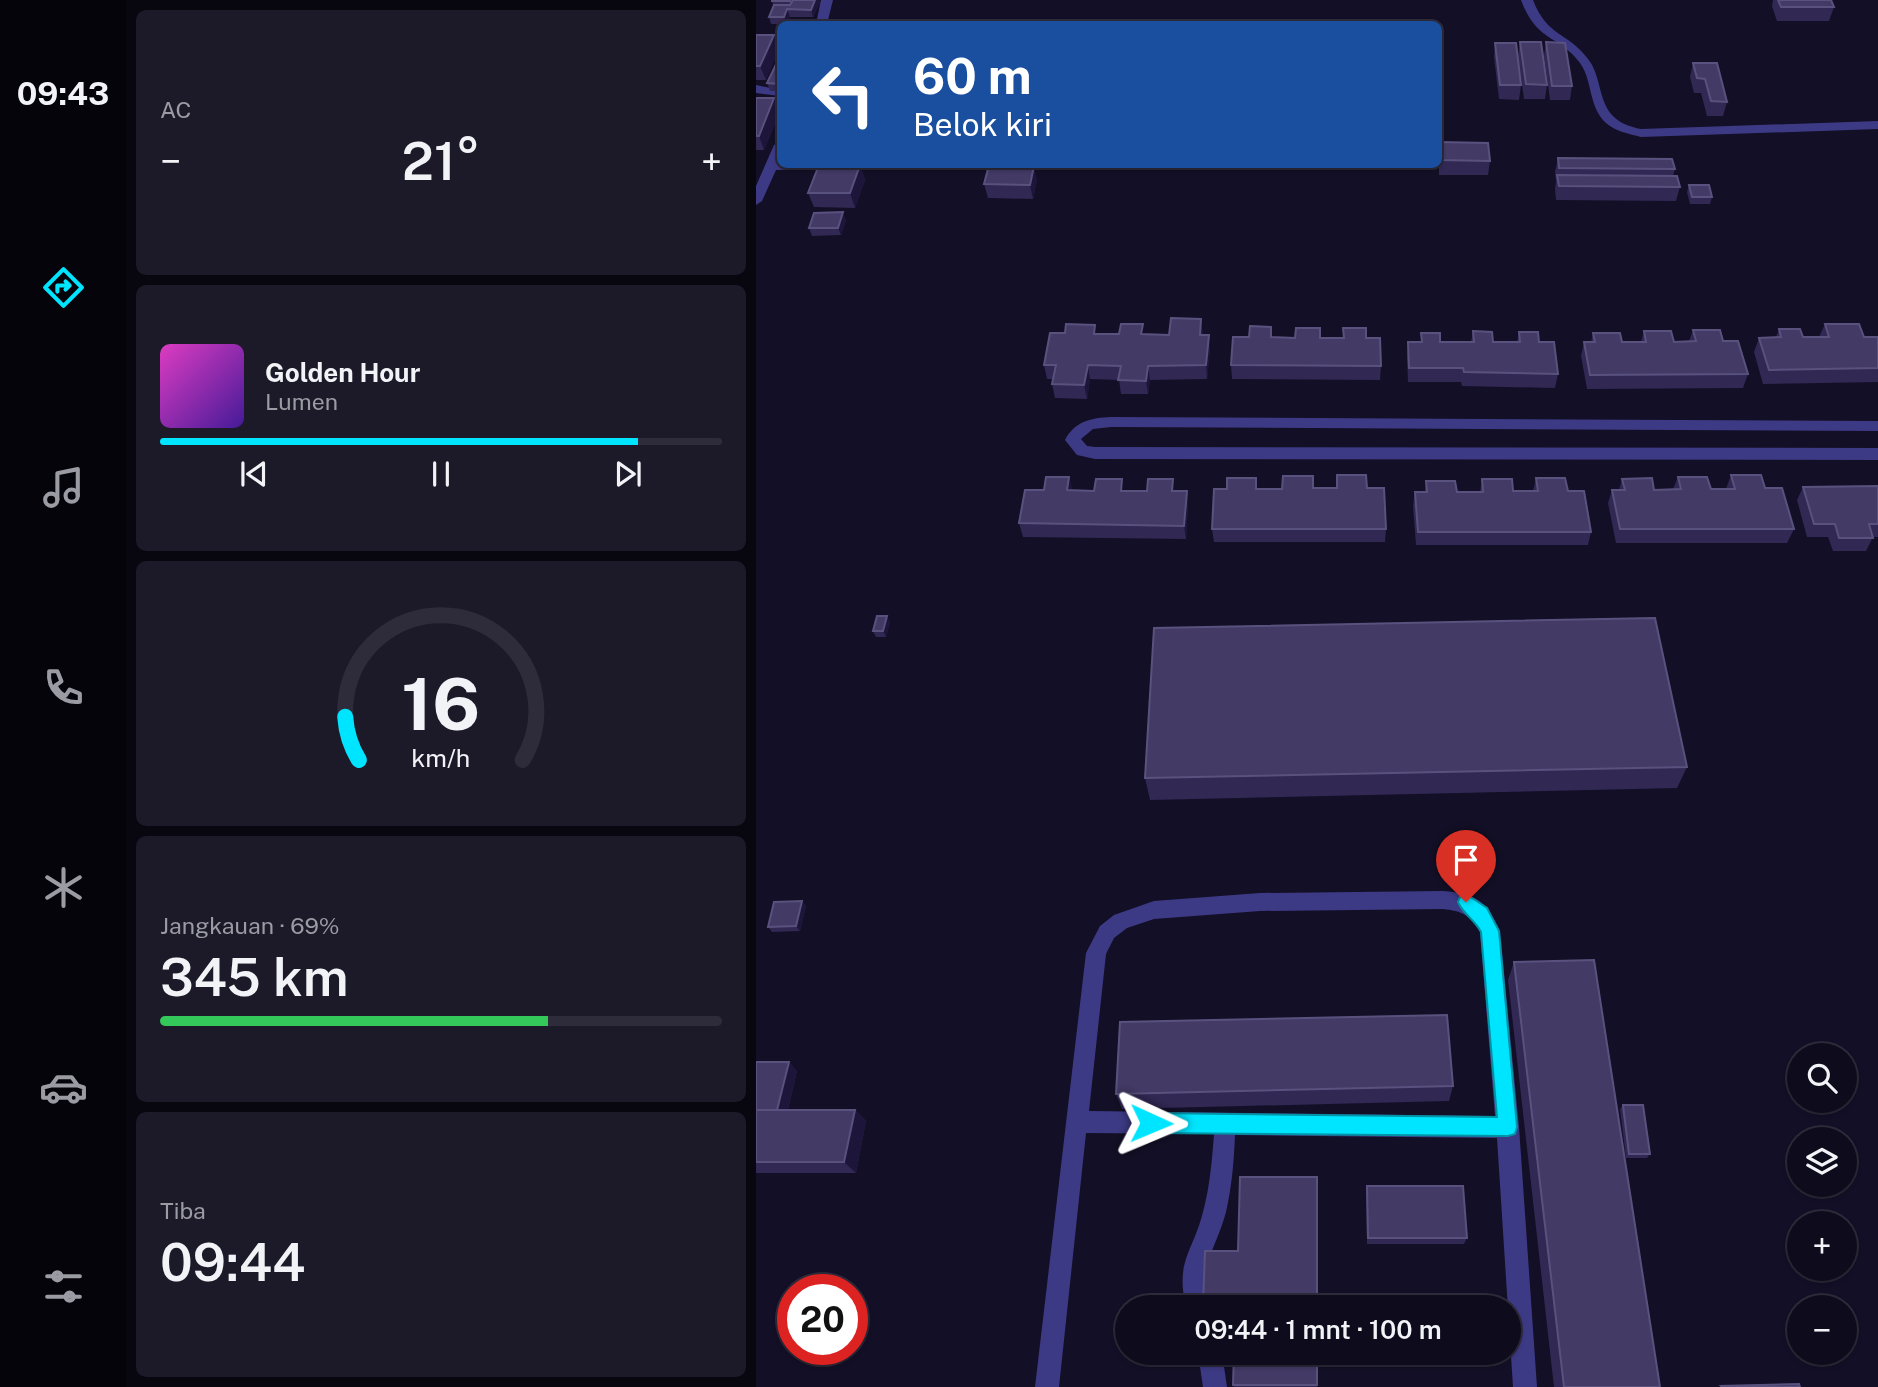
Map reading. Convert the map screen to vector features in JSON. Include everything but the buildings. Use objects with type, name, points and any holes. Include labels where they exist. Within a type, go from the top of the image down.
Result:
[{"type":"street","points":[[822,21],[827,0]]},
{"type":"street","points":[[1527,0],[1534,22],[1576,52],[1587,64],[1605,116],[1623,128],[1641,133],[1878,125]]},
{"type":"street","points":[[756,89],[777,92]]},
{"type":"street","points":[[756,201],[777,153]]},
{"type":"street","points":[[772,166],[777,166]]},
{"type":"street","points":[[1878,426],[1111,422],[1078,430],[1073,440],[1078,449],[1095,453],[1878,454]]},
{"type":"street","points":[[1733,425],[1742,453]]},
{"type":"street","points":[[1047,1387],[1096,953],[1107,932],[1121,921],[1154,910],[1260,902],[1443,900],[1466,902],[1481,914],[1490,931],[1508,1127],[1525,1387]]},
{"type":"street","points":[[1077,1122],[1508,1127]]},
{"type":"street","points":[[1195,1295],[1191,1276],[1194,1260],[1214,1215],[1221,1186],[1225,1124]]},
{"type":"street","points":[[1212,1365],[1215,1387]]},
{"type":"route","points":[[1151,1123],[1508,1127],[1490,931],[1481,914],[1466,902]]}]
